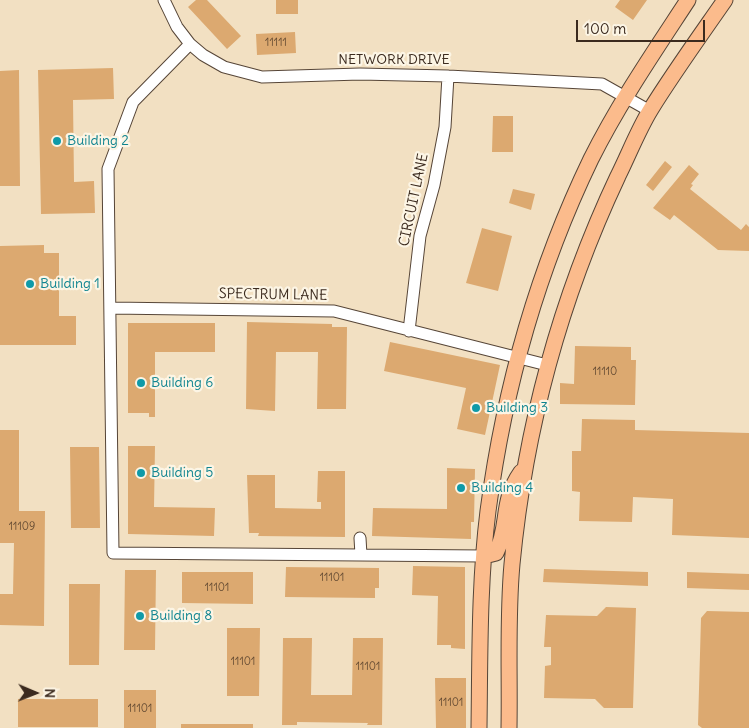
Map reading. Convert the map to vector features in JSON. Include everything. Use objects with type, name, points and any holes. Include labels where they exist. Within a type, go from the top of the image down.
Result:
[{"type":"main road","points":[[479,728],[484,556],[500,438],[530,315],[557,238],[591,160],[624,97],[688,0]]},
{"type":"main road","points":[[509,728],[509,632],[512,565],[525,466],[547,365],[567,298],[596,222],[650,111],[725,0]]},
{"type":"main road","points":[[484,556],[496,553],[500,544],[507,498],[512,485],[525,466]]},
{"type":"street","name":"NETWORK DRIVE","points":[[164,0],[177,27],[190,44],[224,67],[262,77],[360,74],[448,76],[602,84],[650,111]]},
{"type":"street","points":[[190,44],[133,102],[108,169],[113,553],[484,556]]},
{"type":"street","name":"CIRCUIT LANE","points":[[409,331],[420,236],[434,185],[445,127],[448,76]]},
{"type":"street","name":"SPECTRUM LANE","points":[[111,308],[334,311],[547,365]]},
{"type":"street","points":[[360,538],[361,555]]},
{"type":"building","points":[[196,0],[207,0],[241,36],[227,49],[188,7]]},
{"type":"building","points":[[276,0],[298,0],[298,14],[276,14]]},
{"type":"building","points":[[620,0],[647,0],[633,20],[615,7]]},
{"type":"building","points":[[295,32],[296,53],[257,55],[256,34]]},
{"type":"building","name":"Building 2","points":[[113,68],[114,99],[73,100],[74,182],[94,181],[95,213],[41,214],[38,70]]},
{"type":"building","points":[[19,70],[20,186],[0,186],[0,71]]},
{"type":"building","points":[[493,116],[513,116],[513,152],[492,152]]},
{"type":"building","points":[[665,161],[672,167],[653,191],[646,185]]},
{"type":"building","points":[[689,165],[699,174],[691,184],[693,185],[690,189],[741,230],[746,224],[749,227],[749,251],[718,250],[674,215],[670,220],[653,208]]},
{"type":"building","points":[[513,189],[535,194],[531,210],[509,203]]},
{"type":"building","points":[[482,228],[512,236],[498,291],[466,283]]},
{"type":"building","name":"Building 1","points":[[44,245],[44,253],[59,253],[59,316],[76,316],[76,345],[0,345],[0,246]]},
{"type":"building","points":[[247,322],[332,324],[332,327],[347,327],[346,409],[317,409],[318,352],[276,352],[275,411],[246,409]]},
{"type":"building","name":"Building 6","points":[[128,323],[215,323],[215,352],[155,352],[155,417],[149,417],[149,413],[128,413]]},
{"type":"building","name":"Building 3","points":[[390,342],[500,365],[485,435],[457,429],[466,388],[384,371]]},
{"type":"building","points":[[575,346],[631,347],[631,360],[636,360],[635,405],[560,404],[560,383],[574,384]]},
{"type":"building","points":[[582,419],[635,420],[635,430],[749,433],[749,538],[672,535],[673,499],[633,497],[632,522],[579,521],[580,492],[572,491],[572,451],[581,451]]},
{"type":"building","points":[[0,430],[19,430],[19,511],[45,511],[44,626],[0,625],[0,594],[13,594],[14,543],[0,543]]},
{"type":"building","name":"Building 5","points":[[128,446],[155,446],[154,507],[215,508],[214,536],[128,534]]},
{"type":"building","points":[[70,447],[99,447],[100,528],[71,528]]},
{"type":"building","name":"Building 4","points":[[447,468],[475,469],[474,522],[471,522],[471,539],[372,536],[373,508],[447,509]]},
{"type":"building","points":[[318,471],[345,471],[345,537],[258,536],[259,533],[249,533],[247,475],[275,475],[275,508],[321,509],[321,502],[317,502]]},
{"type":"building","points":[[413,566],[465,567],[465,649],[451,648],[451,645],[437,645],[438,596],[412,595]]},
{"type":"building","points":[[286,567],[379,568],[379,588],[375,588],[375,598],[285,597]]},
{"type":"building","points":[[544,569],[648,572],[648,586],[543,582]]},
{"type":"building","name":"Building 8","points":[[125,570],[156,570],[155,650],[124,650]]},
{"type":"building","points":[[182,572],[253,572],[253,604],[182,603]]},
{"type":"building","points":[[687,572],[749,574],[749,590],[687,588]]},
{"type":"building","points":[[69,584],[100,584],[99,665],[69,665]]},
{"type":"building","points":[[606,607],[636,608],[633,708],[604,708],[595,699],[544,698],[545,666],[551,665],[551,647],[544,647],[546,615],[597,616]]},
{"type":"building","points":[[707,611],[749,612],[749,728],[702,728],[698,725],[701,618]]},
{"type":"building","points":[[227,628],[260,628],[259,696],[227,696]]},
{"type":"building","points":[[283,638],[312,638],[311,695],[352,695],[353,638],[383,638],[382,725],[367,725],[368,723],[297,722],[297,725],[282,725]]},
{"type":"building","points":[[435,678],[466,678],[466,728],[436,728]]},
{"type":"building","points":[[124,690],[156,690],[156,728],[124,728]]},
{"type":"building","points":[[18,699],[98,699],[98,727],[18,727]]},
{"type":"building","points":[[181,724],[253,724],[253,728],[181,728]]},
{"type":"place","name":"Building 2","points":[[57,141]]},
{"type":"place","name":"Building 1","points":[[30,284]]},
{"type":"place","name":"Building 6","points":[[141,383]]},
{"type":"place","name":"Building 3","points":[[476,408]]},
{"type":"place","name":"Building 5","points":[[141,473]]},
{"type":"place","name":"Building 4","points":[[461,488]]},
{"type":"place","name":"Building 8","points":[[140,616]]}]
